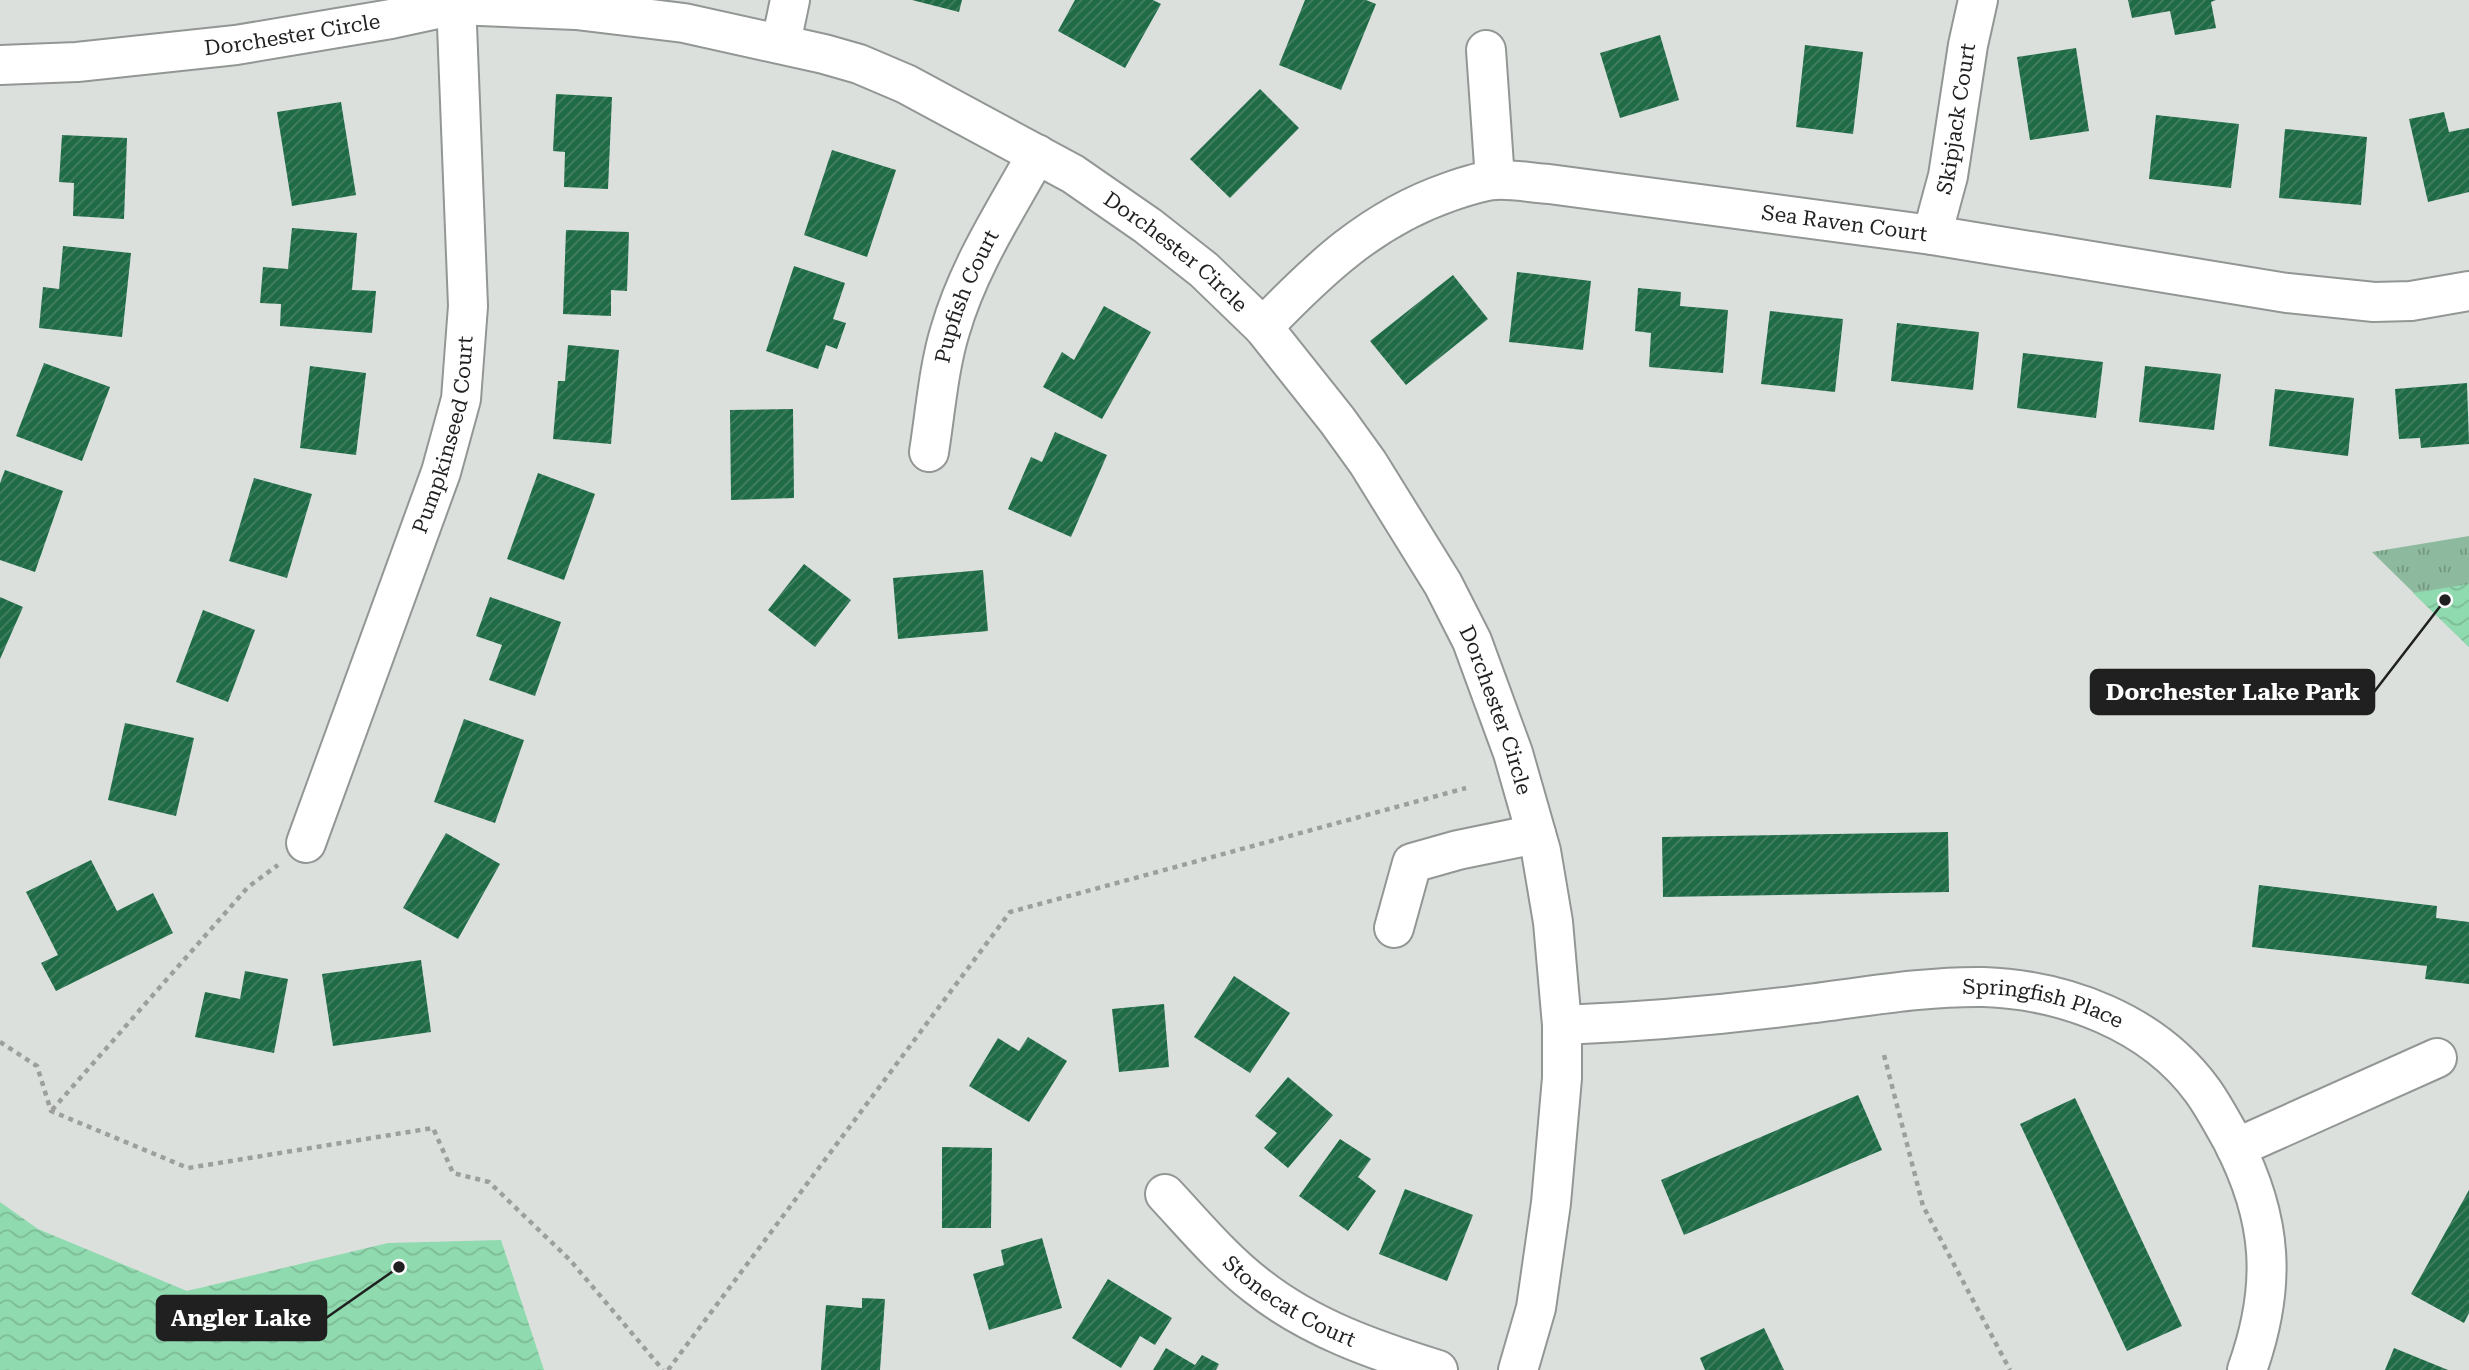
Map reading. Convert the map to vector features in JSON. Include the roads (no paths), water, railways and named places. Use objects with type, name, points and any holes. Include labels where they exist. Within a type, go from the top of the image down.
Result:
[{"type":"street","points":[[781,43],[790,0]]},
{"type":"street","name":"Skipjack Court","points":[[1932,236],[1948,176],[1968,45],[1978,0]]},
{"type":"street","name":"Dorchester Circle","points":[[0,65],[90,60],[236,45],[391,19],[456,2],[576,10],[684,23],[781,43],[859,64],[906,84],[1073,174],[1148,226],[1204,270],[1263,327],[1329,409],[1368,463],[1443,584],[1472,641],[1513,752],[1536,834],[1553,922],[1562,1025],[1562,1079],[1551,1203],[1536,1308],[1518,1370]]},
{"type":"street","name":"Pumpkinseed Court","points":[[306,843],[441,472],[461,399],[468,306],[456,2]]},
{"type":"street","points":[[1486,50],[1495,180]]},
{"type":"street","name":"Pupfish Court","points":[[929,452],[949,333],[962,295],[984,249],[1037,154]]},
{"type":"street","name":"Sea Raven Court","points":[[1263,327],[1315,274],[1377,226],[1432,198],[1495,180],[1549,184],[1932,236],[2287,293],[2374,302],[2411,301],[2469,291]]},
{"type":"street","points":[[1394,928],[1412,863],[1458,850],[1536,834]]},
{"type":"street","name":"Springfish Place","points":[[1562,1025],[1717,1015],[1917,990],[1984,988],[2047,994],[2092,1008],[2137,1031],[2169,1055],[2202,1089],[2250,1177],[2264,1224],[2267,1254],[2266,1291],[2247,1370]]},
{"type":"street","points":[[2236,1148],[2437,1058]]},
{"type":"street","name":"Stonecat Court","points":[[1165,1194],[1213,1245],[1257,1286],[1289,1308],[1353,1342],[1438,1370]]},
{"type":"water","points":[[2469,584],[2469,647],[2413,593]]},
{"type":"water","points":[[0,1202],[38,1229],[187,1291],[388,1243],[501,1240],[544,1370],[0,1370]]},
{"type":"place","name":"Dorchester Lake Park","points":[[2445,600]]},
{"type":"place","name":"Angler Lake","points":[[399,1267]]}]
